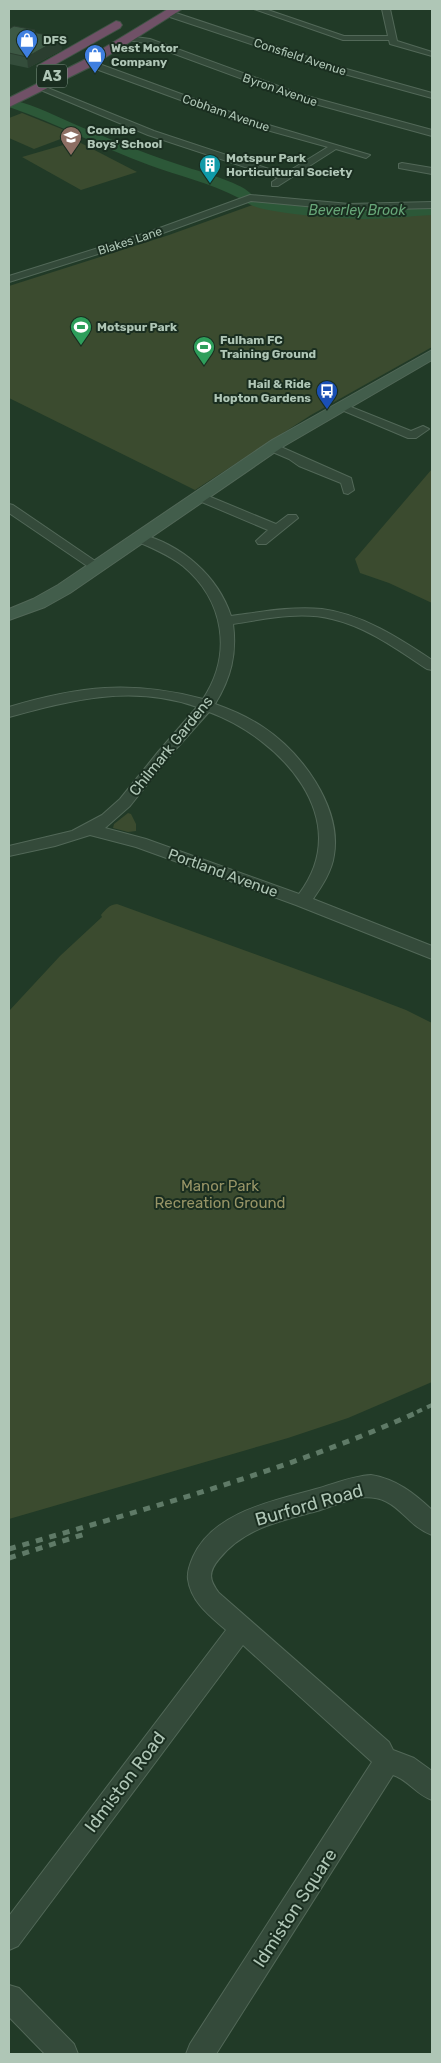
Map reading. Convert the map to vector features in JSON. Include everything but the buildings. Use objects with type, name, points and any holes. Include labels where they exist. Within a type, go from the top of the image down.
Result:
[{"type":"highway","name":"A3","points":[[9,103],[40,88],[152,9]]},
{"type":"highway","name":"A3","points":[[9,98],[170,10]]},
{"type":"highway","name":"A3","points":[[9,89],[131,38],[170,10]]},
{"type":"highway","name":"A3","points":[[35,71],[127,18]]},
{"type":"street","points":[[258,9],[343,38],[392,38]]},
{"type":"street","points":[[386,9],[394,43],[432,54]]},
{"type":"street","name":"Consfield Avenue","points":[[170,10],[338,70],[432,96]]},
{"type":"street","points":[[280,16],[296,11]]},
{"type":"street","name":"Byron Avenue","points":[[131,38],[147,41],[300,97],[432,133]]},
{"type":"street","name":"Cobham Avenue","points":[[89,55],[230,116],[334,148],[366,155]]},
{"type":"street","points":[[40,88],[151,133],[283,178]]},
{"type":"street","points":[[334,148],[283,178],[262,193],[262,198],[348,207],[432,204]]},
{"type":"street","points":[[402,166],[432,170]]},
{"type":"street","name":"Blakes Lane","points":[[9,279],[149,235],[250,198],[262,198]]},
{"type":"street","points":[[9,615],[39,603],[98,567],[272,447],[432,354]]},
{"type":"street","points":[[341,406],[407,439],[424,428]]},
{"type":"street","points":[[272,447],[293,456],[303,464],[347,481],[348,490]]},
{"type":"street","points":[[201,497],[278,530]]},
{"type":"street","points":[[9,508],[98,567]]},
{"type":"street","points":[[262,541],[292,518]]},
{"type":"street","name":"Chilmark Gardens","points":[[90,830],[102,824],[117,810],[206,705],[217,688],[225,668],[229,640],[227,621],[215,596],[197,572],[179,558],[140,538]]},
{"type":"street","points":[[227,621],[296,613],[333,615],[349,620],[375,633],[432,666]]},
{"type":"street","points":[[9,712],[68,696],[116,691],[162,695],[206,705],[239,720],[281,747],[301,770],[313,789],[324,821],[327,855],[320,878],[302,902]]},
{"type":"street","name":"Portland Avenue","points":[[9,851],[90,830],[140,843],[432,952]]},
{"type":"street","name":"Burford Road","points":[[243,1630],[211,1601],[202,1589],[198,1574],[208,1554],[221,1538],[236,1528],[276,1510],[357,1488],[372,1486],[404,1500],[432,1524]]},
{"type":"street","points":[[243,1630],[380,1750],[385,1761],[397,1762],[406,1767],[432,1788]]},
{"type":"street","name":"Idmiston Road","points":[[9,1937],[230,1642],[243,1630]]},
{"type":"street","name":"Idmiston Square","points":[[200,2054],[382,1772],[385,1761]]},
{"type":"street","points":[[9,1998],[64,2054]]},
{"type":"green space","points":[[22,113],[74,134],[34,149],[9,138],[9,118]]},
{"type":"green space","points":[[77,141],[137,172],[81,190],[22,157]]},
{"type":"green space","name":"Fulham FC Training Ground","points":[[264,201],[350,210],[432,207],[432,347],[311,415],[195,490],[9,398],[9,286],[169,235]]},
{"type":"green space","points":[[432,469],[432,603],[389,583],[360,573],[355,559]]},
{"type":"green space","points":[[128,813],[131,814],[136,824],[136,831],[128,832],[113,828],[114,824]]},
{"type":"green space","name":"Manor Park Recreation Ground","points":[[117,904],[359,992],[406,1010],[432,1023],[432,1382],[348,1418],[288,1438],[9,1519],[9,1011],[60,956],[102,917],[101,915],[106,909]]},
{"type":"waterway","name":"Beverley Brook","points":[[13,104],[40,113],[154,162],[194,174],[244,195]]},
{"type":"waterway","name":"Beverley Brook","points":[[253,201],[263,205],[347,213],[367,214],[432,210]]},
{"type":"railway","points":[[417,1412],[432,1405]]},
{"type":"railway","points":[[9,1549],[269,1470],[320,1452],[420,1411]]},
{"type":"railway","points":[[9,1558],[88,1533]]},
{"type":"place","name":"DFS","points":[[27,59]]},
{"type":"place","name":"West Motor Company","points":[[95,74]]},
{"type":"place","name":"Coombe Boys' School","points":[[71,156]]},
{"type":"place","name":"Motspur Park Horticultural Society","points":[[210,184]]},
{"type":"place","name":"Motspur Park","points":[[81,346]]},
{"type":"place","name":"Fulham FC Training Ground","points":[[204,366]]},
{"type":"place","name":"Hail & Ride Hopton Gardens","points":[[327,410]]}]
